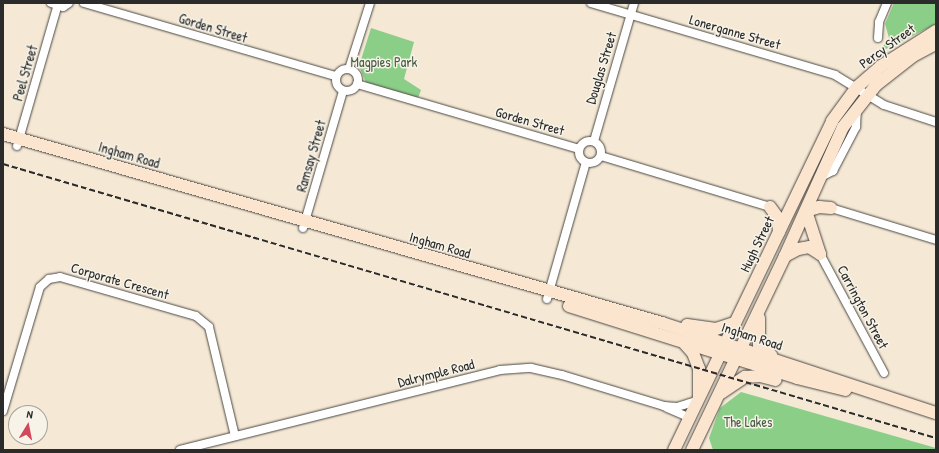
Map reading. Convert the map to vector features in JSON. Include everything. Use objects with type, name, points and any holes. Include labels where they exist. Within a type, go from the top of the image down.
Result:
[{"type":"main road","name":"Percy Street","points":[[862,90],[881,66],[936,31]]},
{"type":"main road","name":"Percy Street","points":[[862,90],[936,44]]},
{"type":"main road","points":[[692,450],[806,211],[832,146],[858,105],[862,90]]},
{"type":"main road","name":"Hugh Street","points":[[674,450],[796,200],[832,121],[862,90]]},
{"type":"main road","name":"Ingham Road","points":[[3,134],[18,142],[548,295],[662,324],[726,343],[867,392],[936,413]]},
{"type":"main road","name":"Ingham Road","points":[[3,142],[18,142]]},
{"type":"main road","points":[[818,182],[820,196],[831,208]]},
{"type":"main road","points":[[770,207],[785,206],[796,200]]},
{"type":"main road","points":[[770,207],[778,218],[780,233]]},
{"type":"main road","points":[[806,211],[819,207],[831,208]]},
{"type":"main road","points":[[806,211],[820,254]]},
{"type":"main road","points":[[785,256],[798,249],[809,247],[820,254]]},
{"type":"main road","name":"Ingham Road","points":[[548,295],[685,344],[736,360],[833,387],[867,392]]},
{"type":"main road","points":[[760,309],[759,345],[778,360]]},
{"type":"main road","points":[[662,324],[716,329],[735,323]]},
{"type":"main road","points":[[685,344],[692,353],[699,369],[698,400]]},
{"type":"main road","points":[[719,394],[737,380],[752,376],[818,391],[833,387]]},
{"type":"main road","points":[[690,418],[706,420]]},
{"type":"street","points":[[54,5],[69,3]]},
{"type":"street","name":"Gorden Street","points":[[84,3],[336,76]]},
{"type":"street","points":[[349,69],[370,3]]},
{"type":"street","name":"Lonerganne Street","points":[[592,3],[835,75],[862,90],[884,105],[936,122]]},
{"type":"street","name":"Douglas Street","points":[[594,141],[634,3]]},
{"type":"street","points":[[878,38],[878,22],[887,3]]},
{"type":"street","name":"Peel Street","points":[[18,142],[54,5]]},
{"type":"street","points":[[344,69],[349,69],[356,73],[358,84],[352,90],[343,91],[336,82],[336,76],[344,69]]},
{"type":"street","name":"Gorden Street","points":[[358,84],[579,149]]},
{"type":"street","name":"Ramsay Street","points":[[304,224],[343,91]]},
{"type":"street","points":[[588,141],[594,141],[599,144],[601,156],[592,163],[586,162],[580,157],[579,149],[588,141]]},
{"type":"street","points":[[601,156],[770,207]]},
{"type":"street","points":[[548,295],[586,162]]},
{"type":"street","points":[[831,208],[936,240]]},
{"type":"street","name":"Carrington Street","points":[[820,254],[884,373]]},
{"type":"street","name":"Corporate Crescent","points":[[3,411],[40,287],[49,279],[60,277],[196,316],[209,327],[236,436]]},
{"type":"street","name":"Dalrymple Road","points":[[180,450],[500,370],[531,368],[562,374],[664,406],[678,407],[698,400]]},
{"type":"street","points":[[664,406],[690,418]]},
{"type":"green space","points":[[894,3],[936,3],[936,24],[886,49],[882,48],[889,38],[885,24]]},
{"type":"green space","name":"Magpies Park","points":[[371,28],[414,42],[404,79],[421,90],[418,98],[366,83],[359,66]]},
{"type":"green space","name":"The Lakes","points":[[741,392],[936,448],[936,450],[713,450],[709,438],[720,408]]},
{"type":"railway","points":[[3,164],[936,438]]}]
